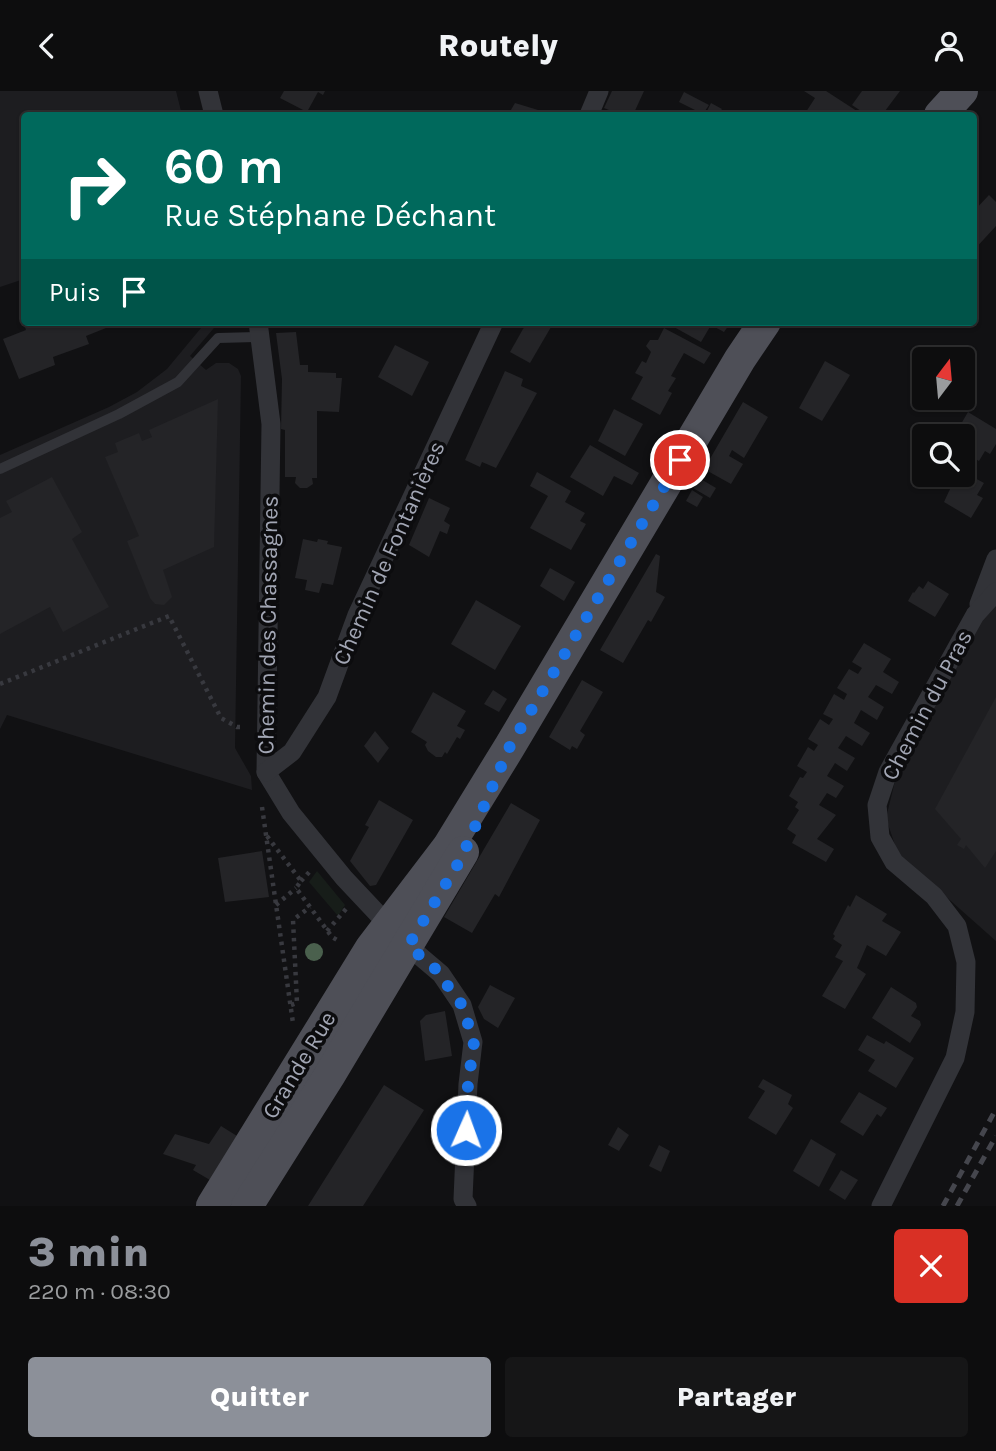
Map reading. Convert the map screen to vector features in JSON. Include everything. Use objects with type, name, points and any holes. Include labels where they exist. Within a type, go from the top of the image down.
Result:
[{"type":"main road","points":[[943,112],[962,91]]},
{"type":"main road","points":[[397,936],[740,359],[762,326]]},
{"type":"main road","name":"Grande Rue","points":[[212,1206],[364,958],[397,936]]},
{"type":"main road","name":"Grande Rue","points":[[247,1206],[329,1076],[397,936]]},
{"type":"street","points":[[208,91],[213,112]]},
{"type":"street","points":[[590,112],[599,91]]},
{"type":"street","name":"Chemin de Fontanières","points":[[266,772],[292,752],[327,697],[357,615],[492,326]]},
{"type":"street","name":"Chemin des Chassagnes","points":[[259,330],[271,424],[266,772],[291,813],[397,936],[433,966],[462,1005],[474,1042],[468,1084],[463,1199],[467,1206]]},
{"type":"street","name":"Chemin du Pras","points":[[881,1206],[955,1058],[965,1012],[966,962],[957,926],[934,896],[894,862],[884,846],[880,837],[877,805],[888,772],[975,615],[996,559]]},
{"type":"street","name":"Chemin du Pras","points":[[975,615],[996,592]]},
{"type":"lane","name":"Chemin des Chassagnes","points":[[0,469],[119,414],[178,382],[218,338],[259,330]]},
{"type":"path","points":[[0,684],[169,616],[221,718],[241,727]]},
{"type":"path","points":[[260,795],[294,1026]]},
{"type":"path","points":[[266,835],[301,881]]},
{"type":"path","points":[[276,905],[296,888],[316,864]]},
{"type":"path","points":[[296,888],[327,931],[337,940]]},
{"type":"path","points":[[327,931],[349,906]]},
{"type":"path","points":[[291,1005],[297,1003],[293,921],[310,907]]},
{"type":"shaded area","points":[[0,91],[176,91],[181,112],[21,112],[21,280],[0,287]]},
{"type":"shaded area","points":[[203,326],[216,326],[190,356],[206,370],[216,363],[229,363],[238,369],[241,376],[235,748],[251,776],[252,790],[7,715],[0,729],[0,455],[109,407],[137,392],[167,369]]},
{"type":"shaded area","points":[[996,568],[996,941],[898,854],[886,818],[896,777],[926,724]]},
{"type":"shaded area","points":[[317,871],[345,905],[338,916],[309,882]]},
{"type":"building","points":[[284,91],[325,91],[323,95],[318,92],[307,112],[280,98]]},
{"type":"building","points":[[612,91],[644,91],[634,112],[614,112],[604,108]]},
{"type":"building","points":[[804,91],[826,91],[858,112],[806,112],[815,98]]},
{"type":"building","points":[[862,91],[900,91],[884,112],[862,112],[852,105]]},
{"type":"building","points":[[684,92],[709,105],[704,112],[699,112],[679,102]]},
{"type":"building","points":[[515,103],[545,112],[510,112]]},
{"type":"building","points":[[711,103],[722,109],[720,112],[706,112]]},
{"type":"building","points":[[989,195],[996,202],[996,226],[977,247],[977,208]]},
{"type":"building","points":[[25,326],[111,326],[86,336],[89,344],[53,357],[55,365],[19,379],[3,339],[26,330]]},
{"type":"building","points":[[525,326],[551,327],[530,363],[510,352]]},
{"type":"building","points":[[672,326],[710,326],[701,342]]},
{"type":"building","points":[[713,326],[728,326],[724,332]]},
{"type":"building","points":[[664,328],[711,353],[704,364],[684,353],[671,376],[676,378],[668,391],[672,393],[660,415],[631,399],[643,377],[635,373],[642,361],[646,363],[651,352],[646,346],[650,340],[658,340]]},
{"type":"building","points":[[296,332],[300,365],[308,365],[308,372],[336,373],[336,378],[342,378],[339,412],[317,411],[317,478],[312,478],[313,484],[307,488],[300,488],[295,483],[296,477],[285,477],[285,430],[281,429],[282,379],[276,333]]},
{"type":"building","points":[[395,345],[429,362],[412,396],[378,377]]},
{"type":"building","points":[[825,361],[850,375],[822,421],[799,408]]},
{"type":"building","points":[[505,371],[523,379],[521,386],[537,393],[496,468],[482,462],[480,467],[465,460]]},
{"type":"building","points":[[218,399],[214,547],[163,570],[172,597],[164,605],[155,604],[150,598],[127,541],[139,536],[105,457],[118,452],[115,443],[139,433],[142,441],[152,437],[149,430]]},
{"type":"building","points":[[743,402],[768,417],[744,458],[732,450],[729,456],[743,464],[731,484],[704,469]]},
{"type":"building","points":[[614,409],[643,424],[625,456],[598,441]]},
{"type":"building","points":[[968,412],[996,429],[996,444],[990,454],[985,451],[979,461],[975,459],[975,424],[961,424]]},
{"type":"building","points":[[590,445],[639,473],[632,485],[614,476],[603,496],[570,477]]},
{"type":"building","points":[[537,472],[571,491],[565,502],[585,513],[580,521],[586,524],[571,550],[530,528],[548,496],[530,486]]},
{"type":"building","points":[[52,477],[82,532],[72,539],[109,607],[63,632],[50,607],[0,634],[0,518],[12,512],[6,501]]},
{"type":"building","points":[[699,478],[716,488],[710,498],[693,488]]},
{"type":"building","points":[[975,478],[984,483],[977,495],[983,498],[971,518],[944,502],[951,487],[975,487]]},
{"type":"building","points":[[692,490],[703,497],[697,507],[686,501]]},
{"type":"building","points":[[429,498],[450,508],[444,521],[450,525],[447,534],[440,531],[429,557],[409,545]]},
{"type":"building","points":[[303,539],[328,541],[327,544],[342,547],[333,585],[322,583],[319,593],[305,590],[307,580],[295,578]]},
{"type":"building","points":[[656,554],[660,556],[656,592],[665,597],[623,663],[600,650]]},
{"type":"building","points":[[550,568],[575,582],[564,601],[540,586]]},
{"type":"building","points":[[928,581],[949,594],[935,617],[908,601],[919,586],[923,589]]},
{"type":"building","points":[[476,600],[521,626],[495,670],[451,644]]},
{"type":"building","points":[[864,643],[891,659],[883,672],[899,682],[892,694],[876,685],[868,697],[884,707],[877,720],[861,710],[854,723],[870,733],[862,746],[846,736],[838,748],[855,758],[847,771],[835,763],[827,776],[844,786],[836,798],[827,793],[819,805],[836,815],[817,839],[834,849],[826,862],[792,843],[796,835],[787,829],[799,810],[795,807],[798,802],[789,796],[800,777],[803,778],[807,772],[797,766],[808,747],[814,751],[818,745],[808,739],[820,719],[829,725],[833,719],[823,714],[834,694],[844,700],[847,694],[837,688],[849,669],[858,674],[862,668],[852,662]]},
{"type":"building","points":[[582,680],[603,692],[580,731],[585,735],[577,749],[572,746],[570,750],[549,737]]},
{"type":"building","points":[[493,690],[507,699],[499,712],[484,704]]},
{"type":"building","points":[[433,692],[466,711],[457,726],[465,730],[442,757],[436,757],[428,751],[425,745],[427,742],[411,732]]},
{"type":"building","points":[[996,697],[996,851],[985,868],[966,845],[964,849],[957,845],[961,839],[935,809]]},
{"type":"building","points":[[375,731],[389,748],[378,763],[364,746]]},
{"type":"building","points":[[379,800],[413,820],[376,885],[370,886],[350,861],[369,827],[365,825]]},
{"type":"building","points":[[511,803],[540,820],[499,897],[495,894],[472,933],[444,917]]},
{"type":"building","points":[[262,851],[269,897],[225,902],[218,858]]},
{"type":"building","points":[[856,895],[887,914],[882,921],[901,932],[886,956],[867,945],[857,968],[866,974],[845,1009],[822,996],[843,961],[835,957],[842,945],[833,939],[833,934]]},
{"type":"building","points":[[490,985],[515,998],[498,1028],[484,1019],[478,1007]]},
{"type":"building","points":[[891,987],[916,1003],[917,1007],[911,1016],[920,1021],[921,1025],[910,1043],[872,1018]]},
{"type":"building","points":[[445,1011],[452,1056],[425,1061],[420,1021],[426,1015]]},
{"type":"building","points":[[867,1035],[884,1044],[886,1041],[914,1058],[896,1088],[868,1071],[875,1060],[858,1050]]},
{"type":"building","points":[[763,1079],[792,1095],[788,1104],[793,1108],[776,1135],[748,1118],[765,1091],[758,1087]]},
{"type":"building","points":[[384,1085],[424,1110],[363,1206],[308,1206]]},
{"type":"building","points":[[859,1092],[887,1108],[881,1117],[877,1114],[863,1136],[840,1122]]},
{"type":"building","points":[[221,1126],[237,1136],[210,1180],[193,1170],[196,1165],[163,1154],[175,1134],[209,1144]]},
{"type":"building","points":[[618,1127],[629,1135],[619,1151],[608,1145]]},
{"type":"building","points":[[811,1139],[836,1154],[819,1187],[793,1171]]},
{"type":"building","points":[[659,1145],[670,1151],[661,1172],[649,1166]]},
{"type":"building","points":[[841,1170],[858,1180],[845,1200],[829,1190]]},
{"type":"railway","points":[[943,1206],[996,1109]]},
{"type":"railway","points":[[957,1206],[996,1136]]},
{"type":"route","points":[[466,1130],[468,1084],[474,1042],[462,1005],[441,974],[408,946],[461,859],[510,746],[680,460]]}]
